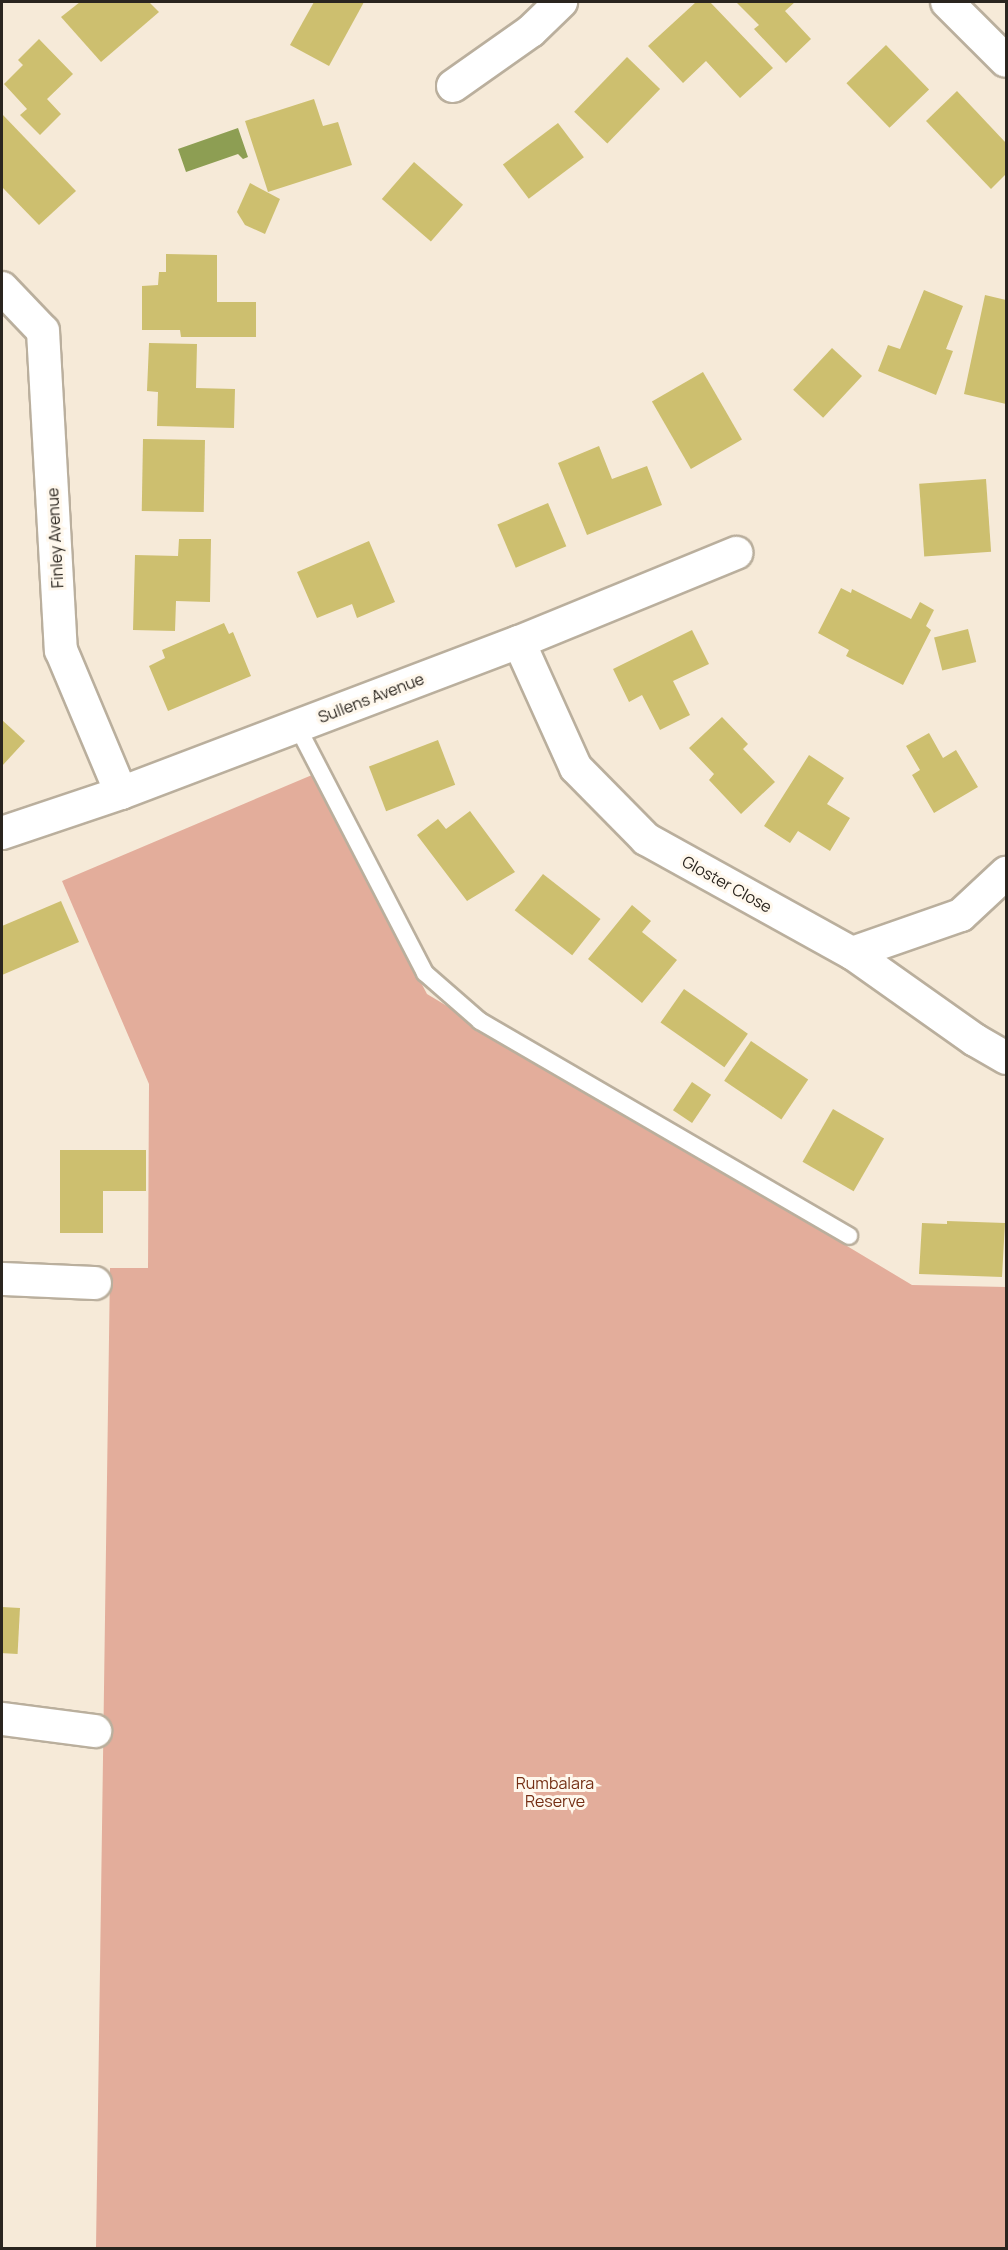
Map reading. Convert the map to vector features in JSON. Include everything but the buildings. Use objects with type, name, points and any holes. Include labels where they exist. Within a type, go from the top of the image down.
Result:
[{"type":"street","points":[[453,86],[531,31],[561,2]]},
{"type":"street","points":[[947,2],[1006,61]]},
{"type":"street","name":"Finley Avenue","points":[[2,288],[43,331],[61,650],[121,793]]},
{"type":"street","name":"Sullens Avenue","points":[[2,833],[121,793],[519,642],[736,553]]},
{"type":"street","name":"Gloster Close","points":[[519,642],[576,768],[646,839],[852,953],[975,1040],[1006,1058]]},
{"type":"street","points":[[852,953],[960,915],[1006,873]]},
{"type":"street","points":[[2,1279],[95,1283]]},
{"type":"street","points":[[2,1719],[95,1731]]},
{"type":"lane","points":[[297,726],[425,973],[480,1021],[849,1236]]},
{"type":"green space","name":"Rumbalara Reserve","points":[[312,775],[427,994],[912,1285],[1006,1287],[1006,2248],[96,2248],[110,1268],[148,1268],[149,1084],[62,881]]},
{"type":"shaded area","points":[[238,128],[248,157],[243,159],[238,154],[186,172],[178,149]]}]
